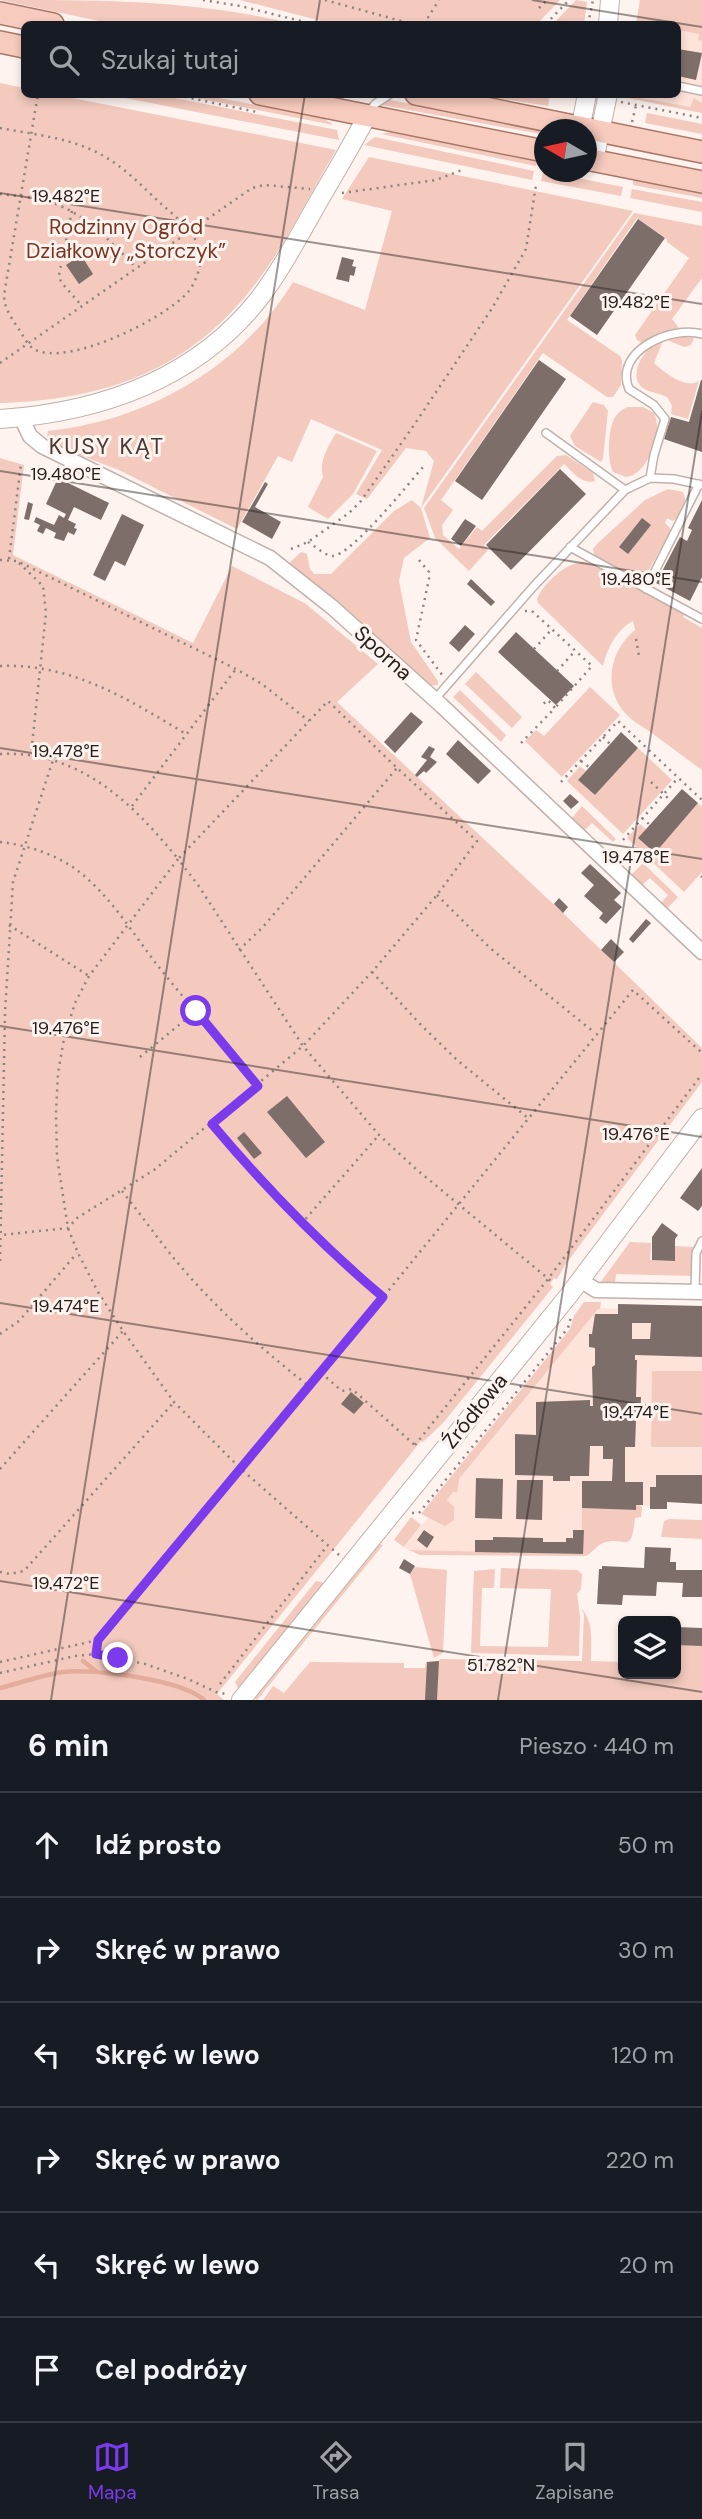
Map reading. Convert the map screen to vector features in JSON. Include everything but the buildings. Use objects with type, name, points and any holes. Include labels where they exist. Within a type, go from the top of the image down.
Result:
[{"type":"main road","points":[[0,13],[39,21]]},
{"type":"main road","points":[[0,42],[21,46]]},
{"type":"main road","points":[[279,98],[534,149]]},
{"type":"main road","points":[[436,98],[538,119]]},
{"type":"main road","points":[[597,131],[702,152]]},
{"type":"main road","points":[[597,161],[702,182]]},
{"type":"street","points":[[608,21],[610,0]]},
{"type":"street","points":[[587,98],[587,119]]},
{"type":"street","points":[[595,119],[613,98]]},
{"type":"street","points":[[0,419],[69,410],[112,400],[164,379],[203,353],[227,333],[257,300],[280,268],[367,116]]},
{"type":"street","name":"Sporna","points":[[21,417],[30,436],[42,446],[267,555],[331,607],[435,700],[702,952]]},
{"type":"street","name":"Źródłowa","points":[[236,1697],[580,1280],[702,1118]]},
{"type":"street","points":[[580,1280],[596,1290],[698,1292]]},
{"type":"lane","points":[[681,87],[702,91]]},
{"type":"lane","points":[[367,116],[375,104],[384,98]]},
{"type":"lane","points":[[650,478],[665,419],[654,405],[629,389],[627,375],[630,362],[649,344],[667,335],[692,331],[702,334]]},
{"type":"lane","points":[[545,433],[625,490]]},
{"type":"lane","points":[[435,700],[625,490],[650,478],[701,485],[646,589]]},
{"type":"lane","points":[[570,548],[702,619]]},
{"type":"lane","points":[[698,1292],[696,1253],[702,1241]]},
{"type":"path","points":[[203,0],[301,21]]},
{"type":"path","points":[[325,0],[401,21]]},
{"type":"path","points":[[426,21],[439,0]]},
{"type":"path","points":[[539,8],[547,0]]},
{"type":"path","points":[[549,21],[569,0]]},
{"type":"path","points":[[589,21],[593,0]]},
{"type":"path","points":[[0,128],[31,134],[74,143],[107,158],[151,194],[190,232],[201,255],[188,292],[168,308],[114,338],[79,351],[50,353],[34,350],[28,344],[4,302],[20,197],[31,134],[37,98]]},
{"type":"path","points":[[613,98],[702,118]]},
{"type":"path","points":[[342,194],[436,180],[463,170]]},
{"type":"path","points":[[0,363],[252,188],[264,185],[289,186],[323,193]]},
{"type":"path","points":[[291,549],[308,542],[361,501],[414,425],[491,310],[526,249],[536,185]]},
{"type":"path","points":[[0,194],[52,202],[72,211],[137,268]]},
{"type":"path","points":[[72,211],[59,275],[61,282],[82,306]]},
{"type":"path","points":[[9,559],[21,464]]},
{"type":"path","points":[[308,542],[327,555],[335,556],[346,550],[387,510],[423,467]]},
{"type":"path","points":[[0,559],[17,561],[236,669],[262,684],[309,721]]},
{"type":"path","points":[[419,559],[429,572],[429,579],[416,640],[449,684]]},
{"type":"path","points":[[17,561],[43,586],[46,613],[31,755]]},
{"type":"path","points":[[521,743],[592,666],[532,611],[522,613]]},
{"type":"path","points":[[534,649],[552,629]]},
{"type":"path","points":[[636,639],[639,656]]},
{"type":"path","points":[[557,671],[575,651]]},
{"type":"path","points":[[0,666],[41,668],[97,683],[187,734]]},
{"type":"path","points":[[132,807],[236,669]]},
{"type":"path","points":[[542,705],[548,700],[555,708]]},
{"type":"path","points":[[2,1235],[68,1228],[77,1218],[154,1170],[258,1086],[303,1046],[372,972],[437,895],[477,841],[328,701],[178,859],[89,976],[75,1003],[68,1027],[58,1073],[56,1113],[57,1157],[68,1228],[78,1253],[123,1331],[174,1402],[241,1469],[334,1551]]},
{"type":"path","points":[[561,782],[618,721],[702,800]]},
{"type":"path","points":[[603,737],[610,744]]},
{"type":"path","points":[[0,754],[31,755],[53,760],[102,784],[132,807],[198,885],[303,1046],[379,1135],[550,1280]]},
{"type":"path","points":[[0,1261],[5,1013],[13,882],[53,760]]},
{"type":"path","points":[[581,761],[589,767]]},
{"type":"path","points":[[240,950],[263,928],[397,768]]},
{"type":"path","points":[[623,840],[678,778]]},
{"type":"path","points":[[651,782],[671,801]]},
{"type":"path","points":[[642,818],[650,825]]},
{"type":"path","points":[[0,842],[24,844],[83,874],[128,923],[158,965],[258,1086]]},
{"type":"path","points":[[437,895],[490,948],[596,1034]]},
{"type":"path","points":[[9,925],[89,976]]},
{"type":"path","points":[[372,972],[421,1026],[457,1060],[528,1118]]},
{"type":"path","points":[[96,1654],[98,1640],[310,1387],[634,990],[702,1052]]},
{"type":"path","points":[[139,1057],[196,1011]]},
{"type":"path","points":[[0,1013],[5,1013]]},
{"type":"path","points":[[321,1373],[342,1391],[352,1389],[416,1446],[550,1280],[702,1074]]},
{"type":"path","points":[[212,1124],[257,1178],[302,1224],[383,1297]]},
{"type":"path","points":[[302,1224],[379,1135]]},
{"type":"path","points":[[122,1191],[174,1258],[210,1296],[266,1353],[310,1387]]},
{"type":"path","points":[[0,1334],[19,1321],[78,1253]]},
{"type":"path","points":[[411,1513],[419,1513],[428,1502],[568,1328],[571,1315],[576,1310]]},
{"type":"path","points":[[0,1469],[123,1331]]},
{"type":"path","points":[[0,1572],[10,1574],[24,1571],[174,1402]]},
{"type":"path","points":[[220,1684],[327,1546]]},
{"type":"path","points":[[0,1662],[98,1640]]},
{"type":"path","points":[[0,1673],[75,1656],[96,1654],[145,1664],[216,1692],[236,1697]]},
{"type":"shaded area","points":[[640,0],[702,0],[702,113],[628,98],[681,98],[681,21],[636,21]]},
{"type":"shaded area","points":[[618,1304],[702,1306],[702,1488],[650,1488],[650,1506],[636,1505],[584,1529],[583,1554],[409,1550],[404,1547],[598,1308],[617,1309]]},
{"type":"green space","points":[[0,0],[148,3],[220,10],[281,21],[99,21]]},
{"type":"green space","points":[[240,0],[560,0],[540,21],[321,21]]},
{"type":"green space","points":[[576,0],[587,2],[584,21],[556,21]]},
{"type":"green space","points":[[640,0],[702,0],[702,41],[698,40],[699,34],[681,31],[681,21],[636,21]]},
{"type":"green space","name":"Rodzinny Ogród Działkowy „Storczyk”","points":[[0,83],[21,87],[21,98],[72,98],[336,150],[288,235],[256,283],[203,338],[174,358],[110,387],[39,401],[0,403]]},
{"type":"green space","points":[[125,98],[174,98],[337,130],[339,140]]},
{"type":"green space","points":[[197,98],[219,98],[324,118],[333,125]]},
{"type":"green space","points":[[497,98],[549,98],[548,106]]},
{"type":"green space","points":[[628,98],[690,107],[694,98],[702,103],[702,113]]},
{"type":"green space","points":[[390,100],[534,127],[534,133],[381,105]]},
{"type":"green space","points":[[647,113],[702,124],[702,134],[645,123]]},
{"type":"green space","points":[[391,132],[534,160],[534,166],[381,134]]},
{"type":"green space","points":[[375,137],[534,171],[532,180],[364,145]]},
{"type":"green space","points":[[369,157],[633,211],[421,508],[434,461],[426,451],[406,448],[367,499],[356,494],[382,450],[311,419],[292,462],[278,456],[237,529],[119,470],[53,443],[47,437],[48,431],[120,416],[188,385],[247,340],[272,313],[293,282],[365,310],[392,211],[342,199]]},
{"type":"green space","points":[[633,180],[702,194],[702,198],[633,185]]},
{"type":"green space","points":[[546,182],[597,182],[623,187],[621,196]]},
{"type":"green space","points":[[632,189],[702,202],[702,212],[630,198]]},
{"type":"green space","points":[[634,213],[702,226],[702,278],[672,319],[679,328],[659,333],[642,343],[635,335],[689,258],[637,218],[567,320],[620,356],[621,385],[613,397],[607,397],[543,353],[441,500],[453,510],[442,525],[443,535],[459,549],[477,527],[482,531],[557,456],[566,455],[593,473],[595,481],[582,479],[564,464],[484,545],[488,550],[469,571],[435,538],[424,508]]},
{"type":"green space","points":[[678,335],[694,338],[691,345],[684,347],[667,340],[662,343],[654,363],[682,382],[699,381],[688,419],[671,414],[672,406],[668,398],[643,388],[637,378],[638,365],[649,349],[662,340]]},
{"type":"green space","points":[[593,402],[604,405],[608,411],[601,462],[575,446],[570,436]]},
{"type":"green space","points":[[627,407],[643,407],[654,413],[657,430],[647,461],[641,469],[626,477],[613,472],[609,446],[614,419]]},
{"type":"green space","points":[[336,433],[377,451],[353,494],[328,519],[308,507],[323,477],[323,460]]},
{"type":"green space","points":[[0,458],[24,465],[13,555],[193,643],[232,566],[306,604],[378,664],[337,702],[563,913],[702,1048],[702,1082],[557,1279],[554,1278],[550,1284],[553,1287],[443,1423],[421,1441],[217,1694],[224,1700],[0,1700]]},
{"type":"green space","points":[[668,489],[683,492],[686,502],[679,517],[673,521],[667,518],[665,523],[670,532],[645,577],[635,579],[595,557],[593,549],[597,544],[645,500]]},
{"type":"green space","points":[[412,500],[421,508],[430,538],[404,558],[399,581],[411,642],[438,681],[438,685],[429,686],[397,655],[288,564],[301,552],[307,554],[310,569],[314,574],[331,574],[394,511]]},
{"type":"green space","points":[[583,562],[685,614],[683,617],[702,628],[702,770],[632,720],[619,705],[614,694],[612,671],[619,649],[635,630],[633,621],[613,640],[603,666],[538,603],[540,593],[556,575],[569,566]]},
{"type":"green space","points":[[476,672],[522,717],[512,728],[465,684]]},
{"type":"green space","points":[[590,687],[620,715],[562,777],[525,741],[536,730],[544,736]]},
{"type":"green space","points":[[460,690],[506,735],[501,742],[453,697]]},
{"type":"green space","points":[[638,748],[672,780],[623,834],[567,781],[580,766],[586,771],[578,780],[595,795]]},
{"type":"green space","points":[[698,803],[702,807],[702,872],[684,892],[627,838],[640,824],[646,829],[655,852]]},
{"type":"green space","points":[[582,806],[616,839],[613,842],[592,823],[584,831],[571,819]]},
{"type":"green space","points":[[643,863],[678,897],[667,909],[661,903],[668,895],[650,878],[642,885],[631,875]]},
{"type":"green space","points":[[630,1242],[651,1243],[650,1260],[673,1260],[674,1246],[694,1247],[692,1276],[616,1274],[615,1283],[600,1283]]},
{"type":"green space","points":[[584,1302],[601,1302],[600,1309],[459,1479],[457,1492],[453,1492],[447,1500],[454,1507],[454,1520],[445,1526],[421,1514],[570,1329],[574,1316]]},
{"type":"green space","points":[[652,1371],[702,1371],[702,1447],[651,1447]]},
{"type":"green space","points":[[636,1505],[642,1506],[641,1517],[635,1518],[629,1541],[603,1543],[586,1556],[420,1555],[409,1550],[582,1554],[582,1508],[635,1510]]},
{"type":"green space","points":[[411,1517],[421,1525],[404,1547],[394,1540]]},
{"type":"green space","points":[[702,1520],[702,1539],[661,1537],[664,1521]]},
{"type":"green space","points":[[378,1543],[383,1545],[257,1700],[253,1698]]},
{"type":"green space","points":[[415,1567],[447,1570],[443,1653],[434,1658],[410,1574]]},
{"type":"green space","points":[[501,1568],[577,1570],[582,1574],[581,1589],[577,1594],[580,1616],[579,1656],[471,1653],[474,1571],[495,1569],[494,1588],[482,1588],[480,1646],[548,1647],[551,1589],[500,1588]]},
{"type":"green space","points":[[316,1581],[325,1583],[239,1690],[235,1682]]},
{"type":"green space","points":[[581,1608],[588,1619],[590,1626],[591,1661],[618,1662],[618,1679],[681,1679],[681,1645],[702,1645],[702,1700],[263,1700],[273,1686],[284,1693],[310,1662],[404,1663],[404,1668],[425,1668],[426,1662],[440,1659],[582,1661],[584,1614]]},
{"type":"waterway","points":[[83,1661],[96,1671]]},
{"type":"waterway","points":[[0,1688],[55,1673],[77,1671],[158,1681],[193,1693],[204,1700]]},
{"type":"district","name":"KUSY KĄT","points":[[107,446]]},
{"type":"route","points":[[118,1658],[96,1654],[98,1640],[383,1297],[302,1224],[257,1178],[212,1124],[258,1086],[196,1011]]}]
